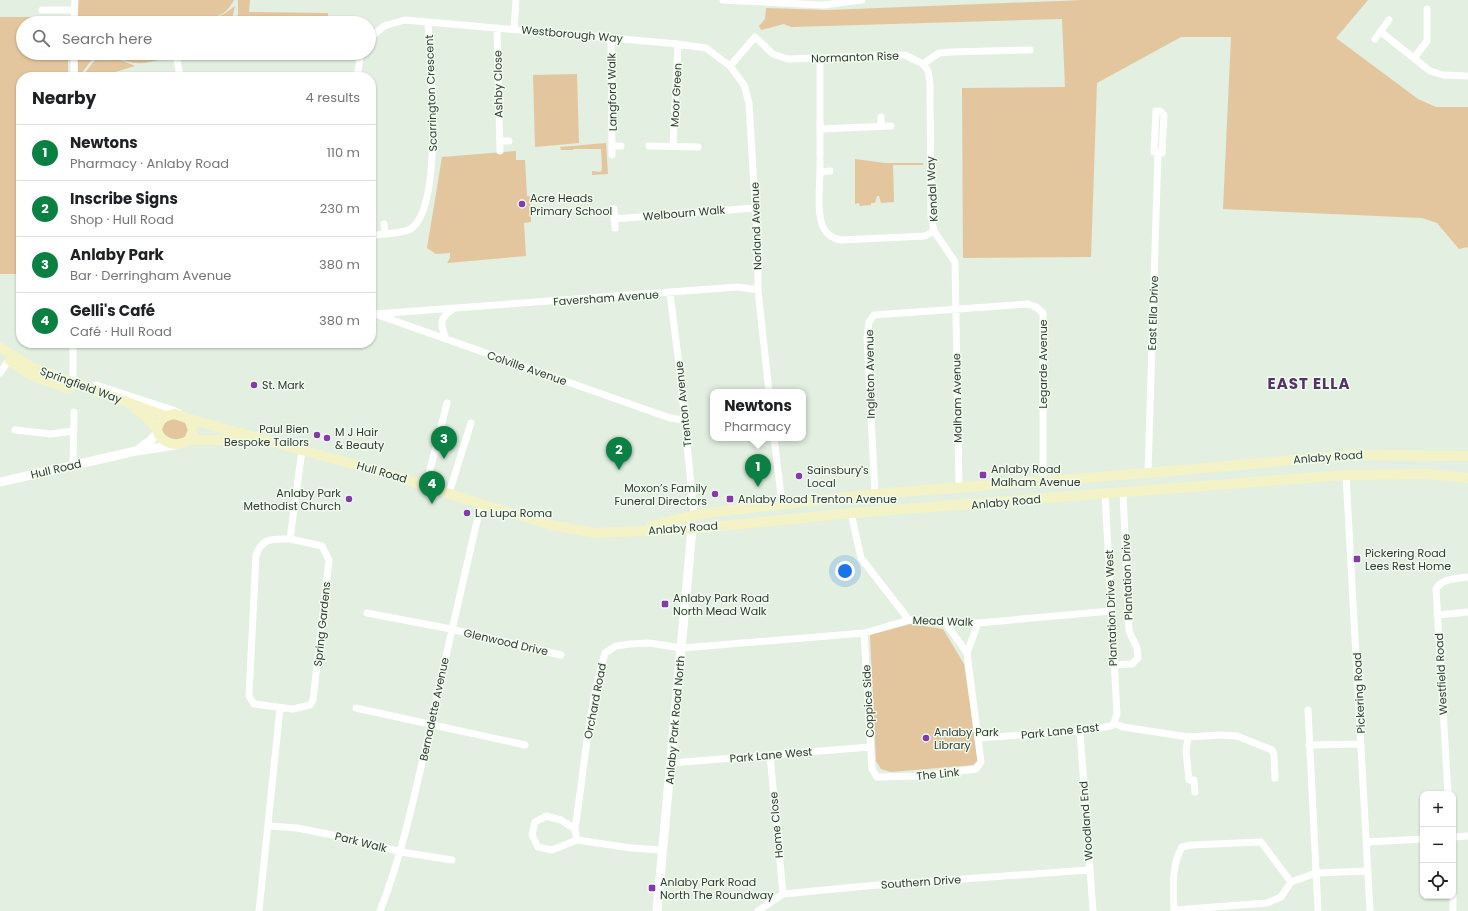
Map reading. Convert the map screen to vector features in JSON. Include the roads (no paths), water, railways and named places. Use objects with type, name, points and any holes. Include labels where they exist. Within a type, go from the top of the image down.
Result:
[{"type":"main road","name":"Springfield Way","points":[[0,347],[31,367],[165,416]]},
{"type":"main road","name":"Springfield Way","points":[[0,354],[30,374],[83,394],[135,409],[146,416],[157,431]]},
{"type":"main road","points":[[175,414],[186,417],[193,430],[189,440],[176,444],[163,440],[157,431],[160,422],[165,416],[175,414]]},
{"type":"main road","name":"Hull Road","points":[[186,417],[426,485],[481,504],[568,529],[594,533],[636,531]]},
{"type":"main road","name":"Hull Road","points":[[189,440],[267,440]]},
{"type":"main road","name":"Anlaby Road","points":[[636,531],[694,515],[782,503],[875,494],[1148,473],[1349,455],[1468,456]]},
{"type":"main road","name":"Anlaby Road","points":[[636,531],[692,529],[851,514],[1346,474],[1427,474],[1468,478]]},
{"type":"street","points":[[74,0],[74,16]]},
{"type":"street","points":[[514,29],[516,0]]},
{"type":"street","points":[[723,0],[840,4],[862,0]]},
{"type":"street","points":[[1414,58],[1427,41],[1427,9]]},
{"type":"street","points":[[42,10],[74,10]]},
{"type":"street","name":"Westborough Way","points":[[376,31],[384,26],[405,20],[678,44],[706,48],[730,66]]},
{"type":"street","points":[[1375,39],[1389,20]]},
{"type":"street","name":"Scarrington Crescent","points":[[376,235],[411,229],[420,219],[426,202],[433,157],[433,104],[428,22]]},
{"type":"street","name":"Ashby Close","points":[[497,28],[500,151]]},
{"type":"street","points":[[1381,32],[1436,74],[1468,76]]},
{"type":"street","name":"Normanton Rise","points":[[730,66],[755,37],[773,54],[788,59],[905,55],[923,64]]},
{"type":"street","name":"Langford Walk","points":[[611,38],[612,155]]},
{"type":"street","name":"Moor Green","points":[[674,146],[678,44]]},
{"type":"street","points":[[923,64],[939,53],[945,52],[1030,50]]},
{"type":"street","points":[[820,58],[821,223],[826,233],[833,238],[841,240],[925,236],[934,231]]},
{"type":"street","points":[[74,60],[74,72]]},
{"type":"street","points":[[177,60],[179,72]]},
{"type":"street","points":[[358,72],[360,60]]},
{"type":"street","name":"Kendal Way","points":[[923,64],[928,71],[930,83],[931,216],[934,231],[955,262],[956,310]]},
{"type":"street","name":"Norland Avenue","points":[[730,66],[744,85],[749,103],[758,290],[769,389]]},
{"type":"street","name":"East Ella Drive","points":[[1160,110],[1164,115],[1162,153],[1158,152],[1154,152],[1155,114],[1160,110]]},
{"type":"street","points":[[881,117],[881,126]]},
{"type":"street","points":[[820,129],[891,126]]},
{"type":"street","points":[[500,141],[509,141]]},
{"type":"street","name":"Langford Walk","points":[[612,146],[621,146]]},
{"type":"street","points":[[649,146],[698,147]]},
{"type":"street","name":"East Ella Drive","points":[[1148,473],[1158,152]]},
{"type":"street","points":[[820,172],[830,172]]},
{"type":"street","name":"Welbourn Walk","points":[[614,219],[755,208]]},
{"type":"street","points":[[614,209],[615,228]]},
{"type":"street","points":[[384,224],[385,234]]},
{"type":"street","name":"Faversham Avenue","points":[[376,313],[453,309],[738,288],[758,290]]},
{"type":"street","name":"Trenton Avenue","points":[[670,293],[690,461],[694,515]]},
{"type":"street","name":"Legarde Avenue","points":[[956,310],[1028,304],[1036,307],[1043,313],[1043,481]]},
{"type":"street","points":[[446,339],[442,322],[445,314],[453,309]]},
{"type":"street","name":"Malham Avenue","points":[[956,310],[959,487]]},
{"type":"street","name":"Ingleton Avenue","points":[[875,494],[867,338],[869,322],[874,315],[881,314],[956,310]]},
{"type":"street","name":"Colville Avenue","points":[[376,314],[670,418],[684,420]]},
{"type":"street","points":[[73,348],[73,383]]},
{"type":"street","points":[[0,374],[9,360]]},
{"type":"street","name":"Springfield Way","points":[[96,385],[173,410],[186,417]]},
{"type":"street","points":[[426,485],[447,402]]},
{"type":"street","points":[[73,465],[74,412]]},
{"type":"street","points":[[448,493],[471,423]]},
{"type":"street","points":[[15,430],[51,434],[73,431]]},
{"type":"street","name":"Hull Road","points":[[136,451],[151,440],[157,431]]},
{"type":"street","points":[[774,441],[782,503]]},
{"type":"street","name":"Hull Road","points":[[0,482],[136,451],[176,444]]},
{"type":"street","points":[[290,539],[302,450]]},
{"type":"street","name":"Pickering Road","points":[[1346,474],[1370,911]]},
{"type":"street","name":"Plantation Drive","points":[[1114,665],[1132,664],[1138,658],[1137,648],[1129,631],[1123,492]]},
{"type":"street","name":"Plantation Drive West","points":[[1105,493],[1117,714],[1114,723]]},
{"type":"street","name":"Bernadette Avenue","points":[[380,911],[401,852],[481,504]]},
{"type":"street","points":[[851,514],[861,558],[909,620]]},
{"type":"street","name":"Anlaby Park Road North","points":[[657,911],[672,763],[692,529]]},
{"type":"street","name":"Spring Gardens","points":[[290,539],[322,546],[329,560],[313,700],[310,706],[301,708],[280,708],[254,704],[249,696],[256,556],[260,545],[267,540],[290,539]]},
{"type":"street","name":"Westfield Road","points":[[1448,791],[1436,589],[1438,585],[1446,580],[1468,577]]},
{"type":"street","name":"Mead Walk","points":[[682,648],[864,633],[909,620],[978,623],[1111,611]]},
{"type":"street","points":[[1438,615],[1468,612]]},
{"type":"street","name":"Glenwood Drive","points":[[367,613],[561,655]]},
{"type":"street","points":[[945,622],[967,653]]},
{"type":"street","points":[[978,623],[967,653],[978,738]]},
{"type":"street","name":"Coppice Side","points":[[864,633],[872,769]]},
{"type":"street","name":"Orchard Road","points":[[576,828],[590,718],[598,677],[605,653],[616,646],[630,644],[649,643],[682,648]]},
{"type":"street","points":[[259,911],[269,826],[280,708]]},
{"type":"street","points":[[356,708],[525,745]]},
{"type":"street","points":[[1308,710],[1318,911]]},
{"type":"street","name":"Park Lane East","points":[[978,738],[1080,731],[1110,726],[1114,723],[1123,727],[1188,736],[1237,736],[1272,750],[1274,755],[1275,778]]},
{"type":"street","name":"Woodland End","points":[[1080,731],[1093,911]]},
{"type":"street","points":[[1188,736],[1186,751],[1189,780],[1194,780],[1195,792]]},
{"type":"street","name":"The Link","points":[[872,769],[877,777],[890,778],[976,769],[981,762],[978,738]]},
{"type":"street","points":[[1309,745],[1361,744]]},
{"type":"street","name":"Park Lane West","points":[[672,763],[870,747]]},
{"type":"street","name":"Home Close","points":[[770,755],[783,894]]},
{"type":"street","points":[[577,840],[576,828],[561,820],[546,816],[535,822],[532,835],[538,847],[552,850],[577,840],[631,848],[663,850]]},
{"type":"street","name":"Park Walk","points":[[269,826],[297,828],[353,839],[401,852],[452,860]]},
{"type":"street","points":[[1456,837],[1468,836]]},
{"type":"street","points":[[1367,842],[1420,839]]},
{"type":"street","points":[[1291,882],[1261,842],[1191,845],[1182,848],[1177,856],[1174,888],[1174,911],[1268,903],[1281,897],[1291,882],[1316,873],[1367,871]]},
{"type":"street","name":"Southern Drive","points":[[758,911],[783,894],[866,886],[1089,870]]},
{"type":"street","points":[[1453,899],[1453,911]]},
{"type":"place","name":"Acre Heads Primary School","points":[[522,204]]},
{"type":"place","name":"St. Mark","points":[[254,385]]},
{"type":"place","name":"Paul Bien Bespoke Tailors","points":[[317,435]]},
{"type":"place","name":"M J Hair & Beauty","points":[[327,438]]},
{"type":"place","name":"Anlaby Park","points":[[444,459]]},
{"type":"place","name":"Inscribe Signs","points":[[619,470]]},
{"type":"place","name":"Anlaby Road Malham Avenue","points":[[983,475]]},
{"type":"place","name":"Sainsbury's Local","points":[[799,476]]},
{"type":"place","name":"Newtons","points":[[758,487]]},
{"type":"place","name":"Moxon’s Family Funeral Directors","points":[[715,494]]},
{"type":"place","name":"Anlaby Park Methodist Church","points":[[349,499]]},
{"type":"place","name":"Anlaby Road Trenton Avenue","points":[[730,499]]},
{"type":"place","name":"Gelli's Café","points":[[432,504]]},
{"type":"place","name":"La Lupa Roma","points":[[467,513]]},
{"type":"place","name":"Pickering Road Lees Rest Home","points":[[1357,559]]},
{"type":"place","name":"Anlaby Park Road North Mead Walk","points":[[665,604]]},
{"type":"place","name":"Anlaby Park Library","points":[[926,738]]},
{"type":"place","name":"Anlaby Park Road North The Roundway","points":[[652,888]]},
{"type":"district","name":"EAST ELLA","points":[[1309,384]]}]
